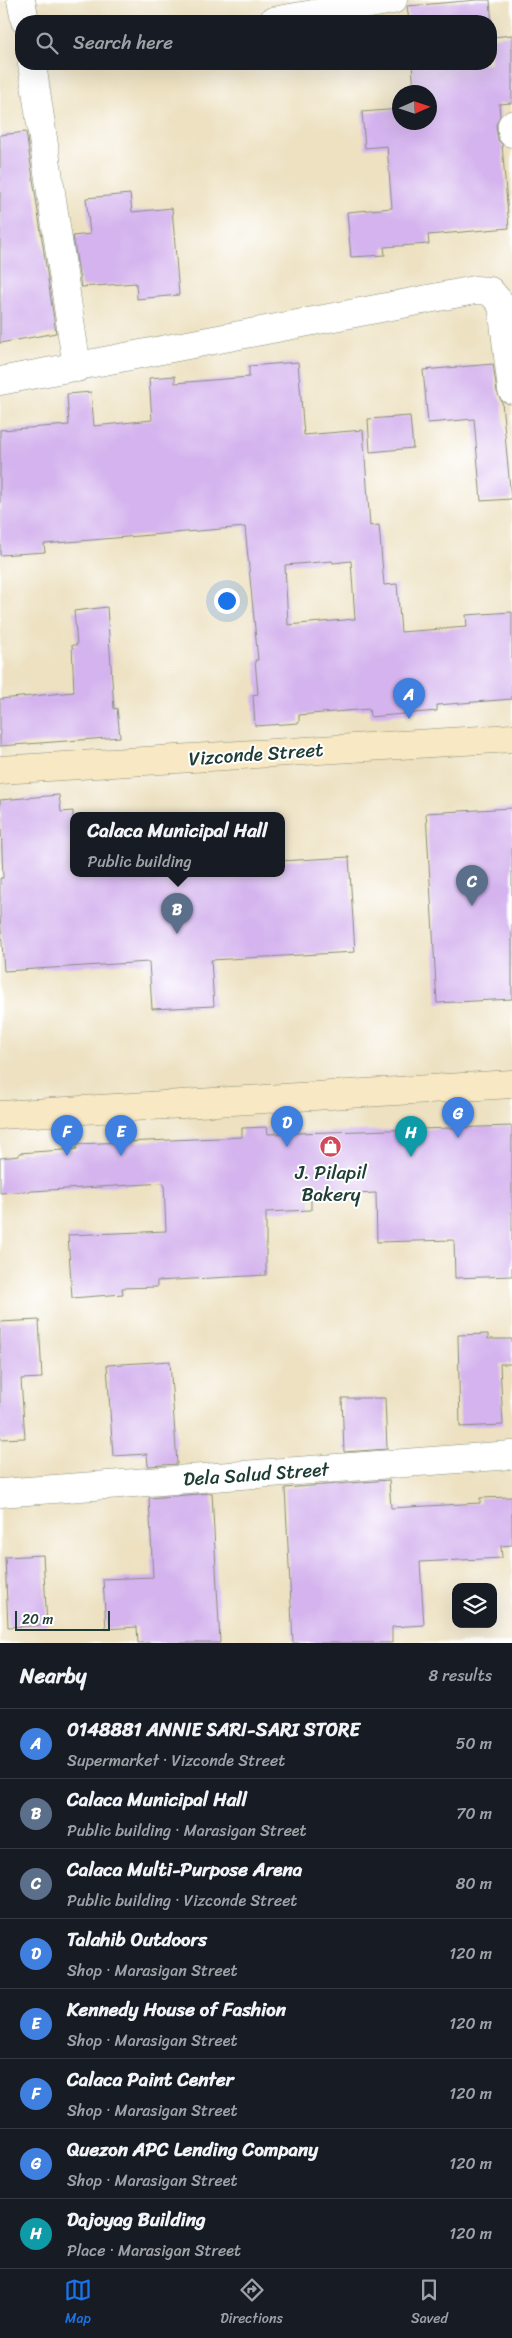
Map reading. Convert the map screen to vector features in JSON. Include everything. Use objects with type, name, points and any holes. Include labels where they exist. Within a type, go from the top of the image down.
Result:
[{"type":"main road","name":"Vizconde Street","points":[[0,770],[512,738]]},
{"type":"main road","points":[[0,1115],[512,1084]]},
{"type":"street","points":[[21,0],[24,15]]},
{"type":"street","points":[[308,15],[393,0]]},
{"type":"street","points":[[34,70],[77,368]]},
{"type":"street","points":[[0,381],[77,368],[475,290],[490,291],[502,305],[512,390]]},
{"type":"street","name":"Dela Salud Street","points":[[0,1492],[512,1455]]},
{"type":"building","points":[[490,0],[491,15],[408,15],[407,6]]},
{"type":"building","points":[[512,35],[512,103],[499,104],[500,116],[496,125],[498,140],[502,144],[509,228],[428,235],[429,244],[384,247],[385,255],[351,257],[347,212],[392,208],[387,146],[365,148],[362,112],[392,110],[392,130],[437,130],[437,85],[414,85],[412,70],[497,70],[497,37]]},
{"type":"building","points":[[26,132],[56,333],[0,343],[0,135]]},
{"type":"building","points":[[130,194],[132,212],[172,208],[179,295],[137,299],[136,283],[81,287],[73,236],[90,234],[86,198]]},
{"type":"building","points":[[298,362],[304,435],[363,430],[370,526],[379,525],[384,585],[397,584],[401,632],[467,627],[466,615],[512,612],[512,699],[437,705],[437,711],[370,717],[369,709],[299,715],[299,723],[255,726],[253,695],[258,694],[255,660],[258,660],[245,527],[44,544],[45,552],[0,555],[0,430],[69,425],[67,394],[91,392],[94,426],[152,420],[149,378],[175,376],[175,383],[249,377],[249,366]],"holes":[[[332,561],[333,563],[351,561],[355,619],[288,625],[285,565]]]},
{"type":"building","points":[[493,364],[497,392],[502,402],[511,499],[481,501],[474,419],[428,423],[423,370]]},
{"type":"building","points":[[410,416],[413,448],[370,452],[368,419]]},
{"type":"building","points":[[107,607],[114,709],[117,708],[120,737],[0,746],[0,699],[74,692],[72,645],[77,645],[74,611]]},
{"type":"building","points":[[59,795],[61,812],[73,811],[70,812],[70,877],[285,877],[285,861],[349,857],[355,952],[211,960],[214,1006],[152,1009],[149,962],[4,971],[0,916],[0,878],[3,878],[0,800]]},
{"type":"building","points":[[512,808],[512,999],[437,1003],[426,813]]},
{"type":"building","points":[[512,1126],[512,1276],[455,1278],[454,1240],[377,1242],[376,1193],[311,1196],[311,1210],[266,1212],[266,1275],[157,1281],[157,1287],[122,1288],[123,1294],[72,1298],[68,1235],[166,1231],[164,1183],[0,1193],[0,1158],[19,1156],[19,1153],[77,1149],[77,1144],[242,1137],[242,1128],[267,1127],[268,1134]]},
{"type":"building","points":[[39,1320],[42,1378],[21,1379],[25,1438],[0,1439],[0,1322]]},
{"type":"building","points":[[488,1334],[488,1339],[512,1339],[512,1364],[500,1364],[503,1425],[460,1427],[458,1335]]},
{"type":"building","points":[[170,1361],[177,1464],[148,1466],[147,1454],[113,1456],[107,1365]]},
{"type":"building","points":[[342,1398],[385,1398],[387,1449],[344,1452]]},
{"type":"building","points":[[389,1480],[391,1508],[480,1503],[480,1498],[512,1497],[512,1545],[501,1546],[502,1558],[420,1562],[424,1625],[392,1627],[392,1643],[293,1643],[285,1488]]},
{"type":"building","points":[[212,1493],[220,1643],[138,1643],[137,1627],[106,1629],[103,1579],[153,1577],[149,1498]]},
{"type":"building","points":[[43,1555],[47,1625],[8,1627],[5,1557]]},
{"type":"place","name":"0148881 ANNIE SARI-SARI STORE","points":[[409,719]]},
{"type":"place","name":"Calaca Multi-Purpose Arena","points":[[472,906]]},
{"type":"place","name":"Calaca Municipal Hall","points":[[177,934]]},
{"type":"place","name":"Quezon APC Lending Company","points":[[458,1138]]},
{"type":"place","name":"J. Pilapil Bakery","points":[[331,1146]]},
{"type":"place","name":"Talahib Outdoors","points":[[287,1147]]},
{"type":"place","name":"Calaca Paint Center","points":[[67,1156]]},
{"type":"place","name":"Kennedy House of Fashion","points":[[121,1156]]},
{"type":"place","name":"Dajoyag Building","points":[[411,1157]]}]
